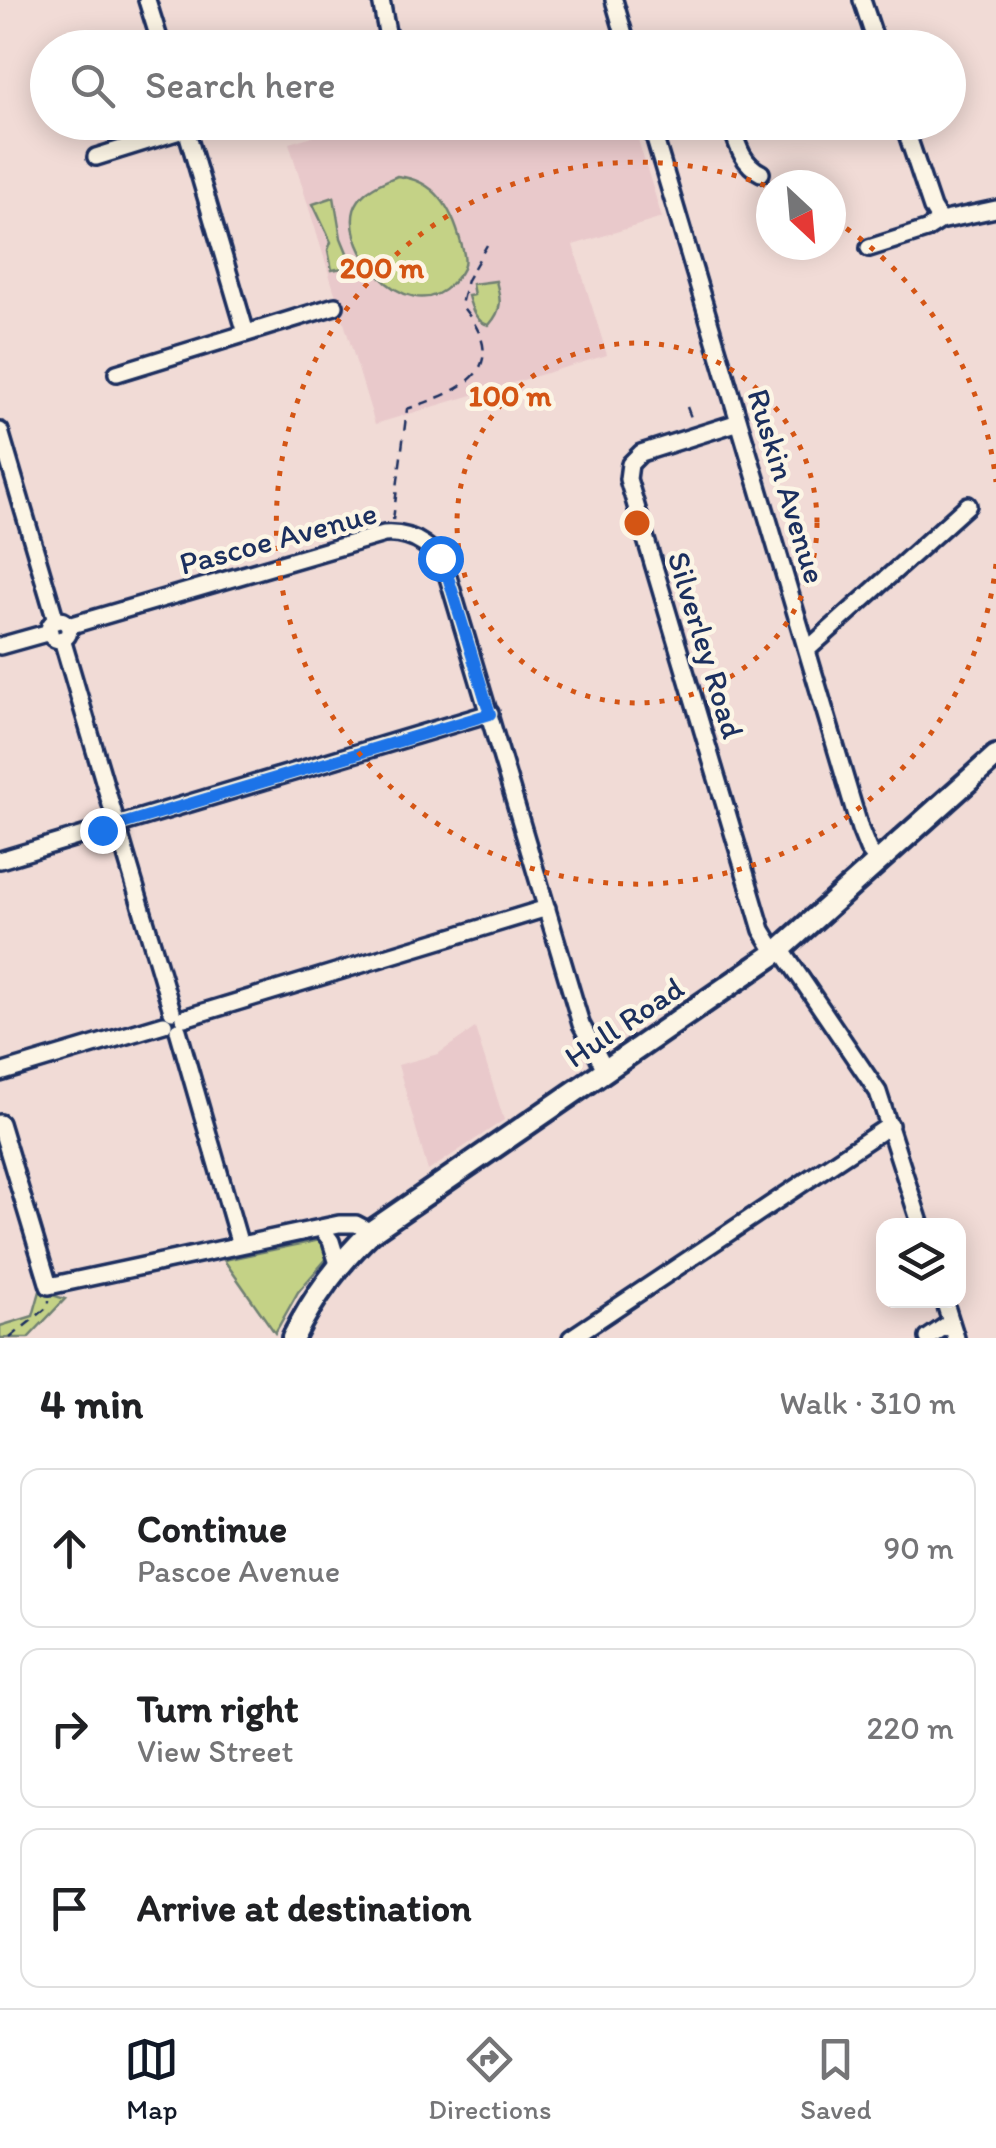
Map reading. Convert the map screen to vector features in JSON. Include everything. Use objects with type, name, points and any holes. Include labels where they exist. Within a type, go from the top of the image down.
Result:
[{"type":"main road","name":"Hull Road","points":[[293,1338],[312,1300],[338,1264],[371,1232],[779,951],[993,764]]},
{"type":"street","points":[[148,0],[157,30]]},
{"type":"street","points":[[381,0],[387,30]]},
{"type":"street","points":[[614,0],[623,30]]},
{"type":"street","points":[[862,0],[872,30]]},
{"type":"street","points":[[96,157],[145,140]]},
{"type":"street","points":[[189,140],[246,333]]},
{"type":"street","name":"Ruskin Avenue","points":[[655,140],[860,830],[878,862]]},
{"type":"street","points":[[736,140],[743,159],[756,170]]},
{"type":"street","points":[[909,140],[940,221]]},
{"type":"street","points":[[869,248],[926,230],[940,221],[996,208]]},
{"type":"street","points":[[117,373],[335,306]]},
{"type":"street","name":"Silverley Road","points":[[738,422],[641,453],[630,464],[628,480],[762,930],[878,1092],[919,1218]]},
{"type":"street","points":[[0,431],[240,1245]]},
{"type":"street","points":[[807,650],[968,505]]},
{"type":"street","name":"Pascoe Avenue","points":[[0,646],[392,533],[419,541],[440,558],[445,568],[581,1024],[606,1071]]},
{"type":"street","points":[[0,860],[490,714]]},
{"type":"street","points":[[0,1073],[546,908]]},
{"type":"street","points":[[0,1123],[49,1286],[339,1224],[356,1224],[371,1232]]},
{"type":"street","points":[[572,1338],[890,1126]]},
{"type":"street","points":[[321,1228],[331,1241],[338,1264]]},
{"type":"street","points":[[928,1338],[953,1330]]},
{"type":"path","points":[[392,533],[407,409],[450,394],[474,377],[482,363],[479,326],[461,305],[467,280],[487,245]]},
{"type":"path","points":[[688,408],[693,424]]},
{"type":"path","points":[[10,1338],[49,1306],[49,1286]]},
{"type":"shaded area","points":[[638,140],[662,218],[573,245],[607,355],[375,424],[289,143]]},
{"type":"shaded area","points":[[475,1028],[504,1120],[428,1171],[398,1065],[438,1054]]},
{"type":"green space","points":[[397,176],[422,183],[440,198],[464,254],[459,275],[433,296],[414,297],[395,289],[378,275],[355,236],[353,217],[359,200]]},
{"type":"green space","points":[[334,197],[348,255],[343,268],[332,270],[328,250],[331,242],[313,204]]},
{"type":"green space","points":[[496,281],[500,304],[489,325],[484,324],[477,318],[468,296],[474,295],[472,284]]},
{"type":"green space","points":[[320,1240],[327,1246],[328,1257],[298,1292],[275,1333],[224,1260]]},
{"type":"green space","points":[[40,1291],[65,1299],[28,1338],[0,1338],[0,1326],[33,1316]]},
{"type":"route","points":[[102,830],[490,714],[440,558]]}]
